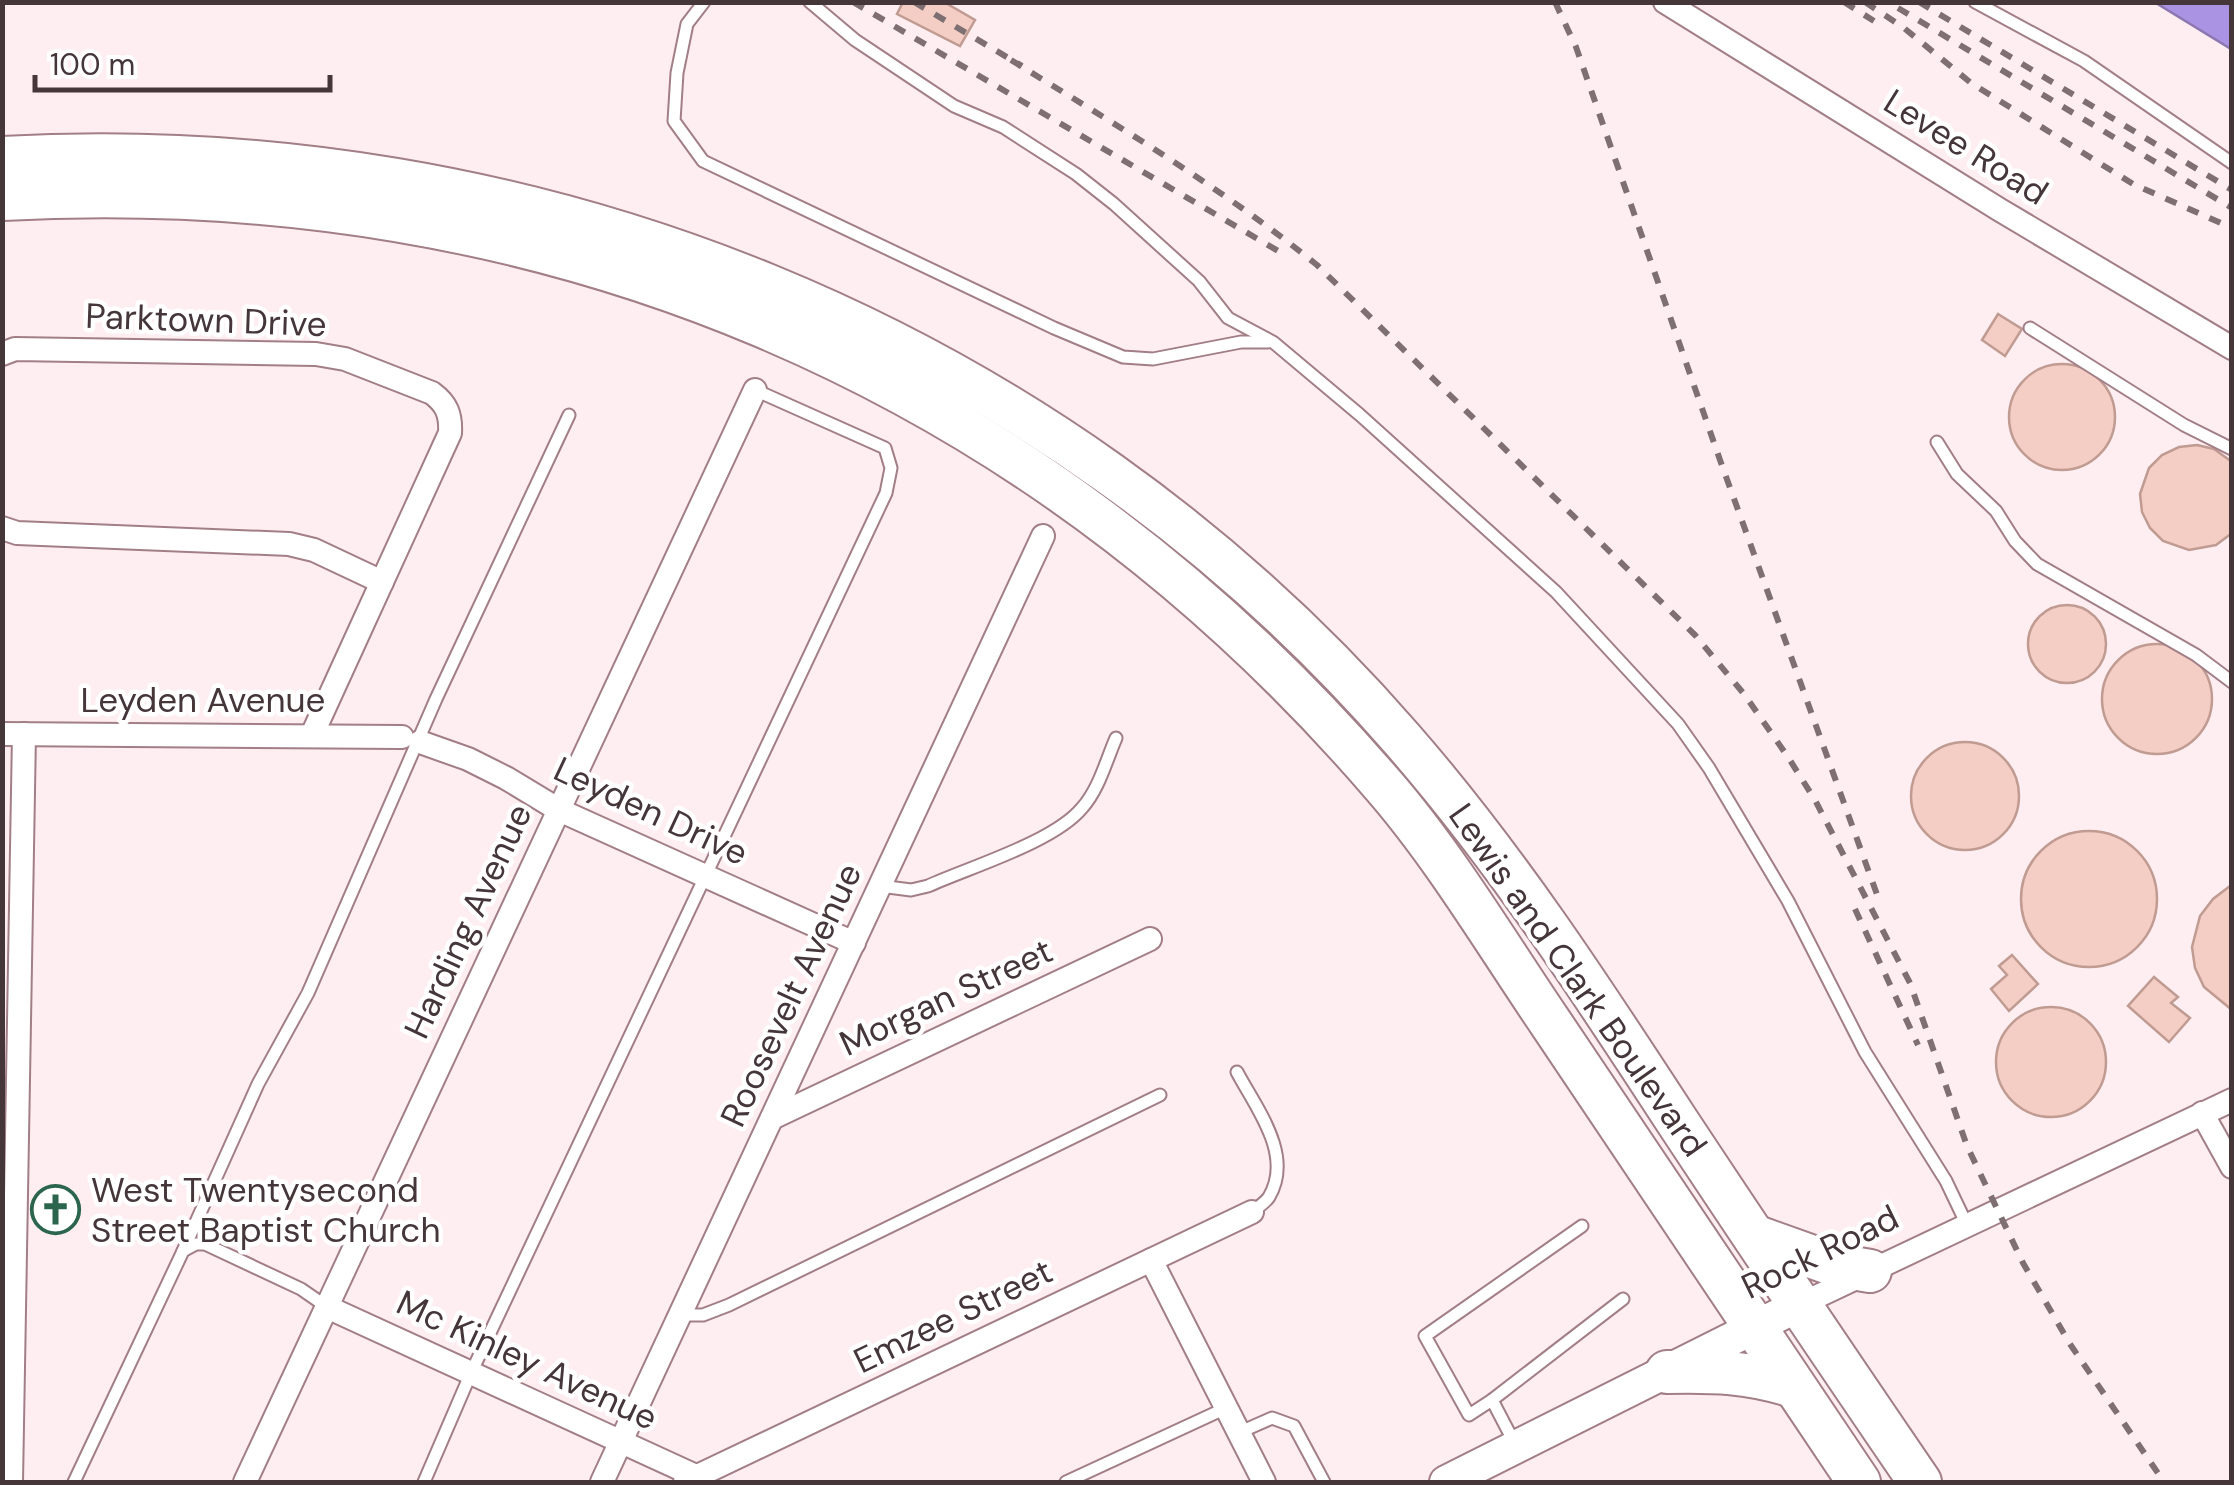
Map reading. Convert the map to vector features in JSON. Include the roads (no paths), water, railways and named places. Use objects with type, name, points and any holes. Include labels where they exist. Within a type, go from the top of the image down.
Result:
[{"type":"highway","name":"Lewis and Clark Boulevard","points":[[2,158],[160,155],[258,160],[392,177],[609,227],[764,283],[903,348],[999,402],[1085,458],[1216,558],[1312,645],[1397,733],[1529,899],[1920,1482]]},
{"type":"highway","name":"Lewis and Clark Boulevard","points":[[2,199],[82,194],[261,200],[408,221],[538,250],[631,277],[794,339],[924,404],[1004,452],[1098,518],[1201,600],[1277,670],[1389,791],[1468,901],[1859,1482]]},
{"type":"highway","points":[[1754,1236],[1835,1265],[1870,1271]]},
{"type":"highway","points":[[1667,1372],[1726,1370],[1794,1386]]},
{"type":"main road","name":"Rock Road","points":[[1446,1482],[1799,1305]]},
{"type":"street","name":"Levee Road","points":[[1665,2],[2000,210],[2232,348]]},
{"type":"street","name":"Parktown Drive","points":[[2,354],[15,349],[316,354],[345,359],[432,393],[448,410],[450,433],[312,736]]},
{"type":"street","name":"Harding Avenue","points":[[245,1482],[755,390]]},
{"type":"street","points":[[2,528],[17,533],[289,544],[314,550],[382,582]]},
{"type":"street","name":"Roosevelt Avenue","points":[[602,1482],[1043,536]]},
{"type":"street","points":[[11,1482],[13,734]]},
{"type":"street","name":"Leyden Avenue","points":[[13,734],[411,739]]},
{"type":"street","name":"Leyden Drive","points":[[411,739],[506,778],[559,810],[854,942]]},
{"type":"street","name":"Morgan Street","points":[[772,1118],[1150,939]]},
{"type":"street","name":"Rock Road","points":[[1799,1305],[2232,1100]]},
{"type":"street","points":[[2202,1113],[2232,1167]]},
{"type":"street","name":"Emzee Street","points":[[692,1480],[1252,1212]]},
{"type":"street","points":[[1151,1260],[1264,1482]]},
{"type":"street","name":"Mc Kinley Avenue","points":[[327,1307],[621,1442],[692,1480]]},
{"type":"lane","points":[[704,2],[687,24],[677,74],[674,122],[704,161],[1123,357],[1153,360],[1241,342],[1272,342]]},
{"type":"lane","points":[[810,2],[854,40],[954,106],[1003,127],[1114,204],[1200,281],[1228,318],[1272,342],[1360,415],[1556,592],[1678,724],[1709,768],[1788,901],[1865,1052],[1946,1180],[1967,1225]]},
{"type":"lane","points":[[1974,2],[2084,60],[2232,163]]},
{"type":"lane","points":[[2030,328],[2184,425],[2232,449]]},
{"type":"lane","points":[[424,1482],[471,1373],[890,482],[888,456],[876,442],[755,390]]},
{"type":"lane","points":[[74,1482],[258,1084],[308,993],[411,739],[569,415]]},
{"type":"lane","points":[[1937,442],[1958,474],[1996,510],[2015,541],[2037,564],[2196,656],[2232,682]]},
{"type":"lane","points":[[880,886],[911,890],[928,886],[1059,828],[1082,808],[1096,788],[1116,738]]},
{"type":"lane","points":[[1236,1072],[1276,1145],[1277,1178],[1268,1200],[1252,1212]]},
{"type":"lane","points":[[680,1315],[703,1315],[728,1305],[1160,1096]]},
{"type":"lane","points":[[1582,1226],[1424,1336],[1469,1415],[1624,1300]]},
{"type":"lane","points":[[183,1251],[205,1244],[301,1289],[327,1307]]},
{"type":"lane","points":[[1492,1400],[1516,1448]]},
{"type":"lane","points":[[1066,1482],[1226,1408]]},
{"type":"lane","points":[[1238,1432],[1272,1418],[1294,1426],[1324,1482]]},
{"type":"railway","points":[[853,2],[1285,255]]},
{"type":"railway","points":[[914,2],[1022,66]]},
{"type":"railway","points":[[1555,2],[1576,47],[1879,900]]},
{"type":"railway","points":[[1844,2],[1874,21]]},
{"type":"railway","points":[[1865,2],[1904,28],[1971,83],[2133,184],[2232,228]]},
{"type":"railway","points":[[1919,2],[2232,190]]},
{"type":"railway","points":[[1898,8],[2232,208]]},
{"type":"railway","points":[[1011,60],[1206,183],[1317,265],[1695,635],[1744,694],[1815,800],[1910,983],[1967,1146],[2023,1263],[2070,1344],[2164,1482]]},
{"type":"railway","points":[[1855,909],[1918,1045]]},
{"type":"place","name":"West Twentysecond Street Baptist Church","points":[[56,1210]]}]
